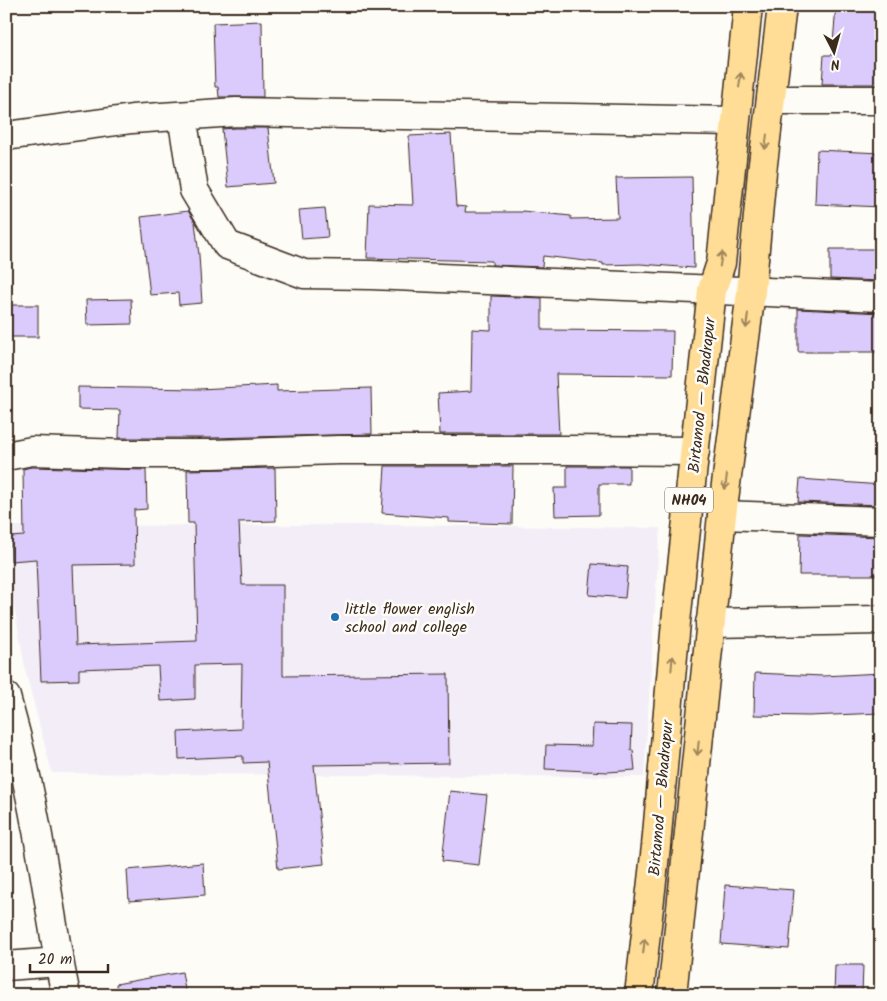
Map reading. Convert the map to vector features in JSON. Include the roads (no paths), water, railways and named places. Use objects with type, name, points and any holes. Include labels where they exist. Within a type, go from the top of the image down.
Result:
[{"type":"main road","name":"Birtamod — Bhadrapur","points":[[639,995],[656,846],[694,451],[712,290],[721,263],[748,6]]},
{"type":"main road","name":"Birtamod — Bhadrapur","points":[[672,995],[722,515],[750,292],[782,6]]},
{"type":"main road","points":[[669,699],[702,706]]},
{"type":"street","points":[[771,100],[881,100]]},
{"type":"street","points":[[6,136],[132,119],[236,112],[735,121]]},
{"type":"street","points":[[182,116],[194,190],[227,245],[304,274],[381,275],[881,297]]},
{"type":"street","points":[[6,456],[32,451],[124,454],[212,454],[339,450],[694,451]]},
{"type":"street","points":[[722,515],[881,521]]},
{"type":"street","points":[[710,623],[881,620]]},
{"type":"street","points":[[6,697],[17,785],[42,858],[66,995]]},
{"type":"street","points":[[6,966],[59,962]]},
{"type":"place","name":"little flower english school and college","points":[[335,617]]}]
